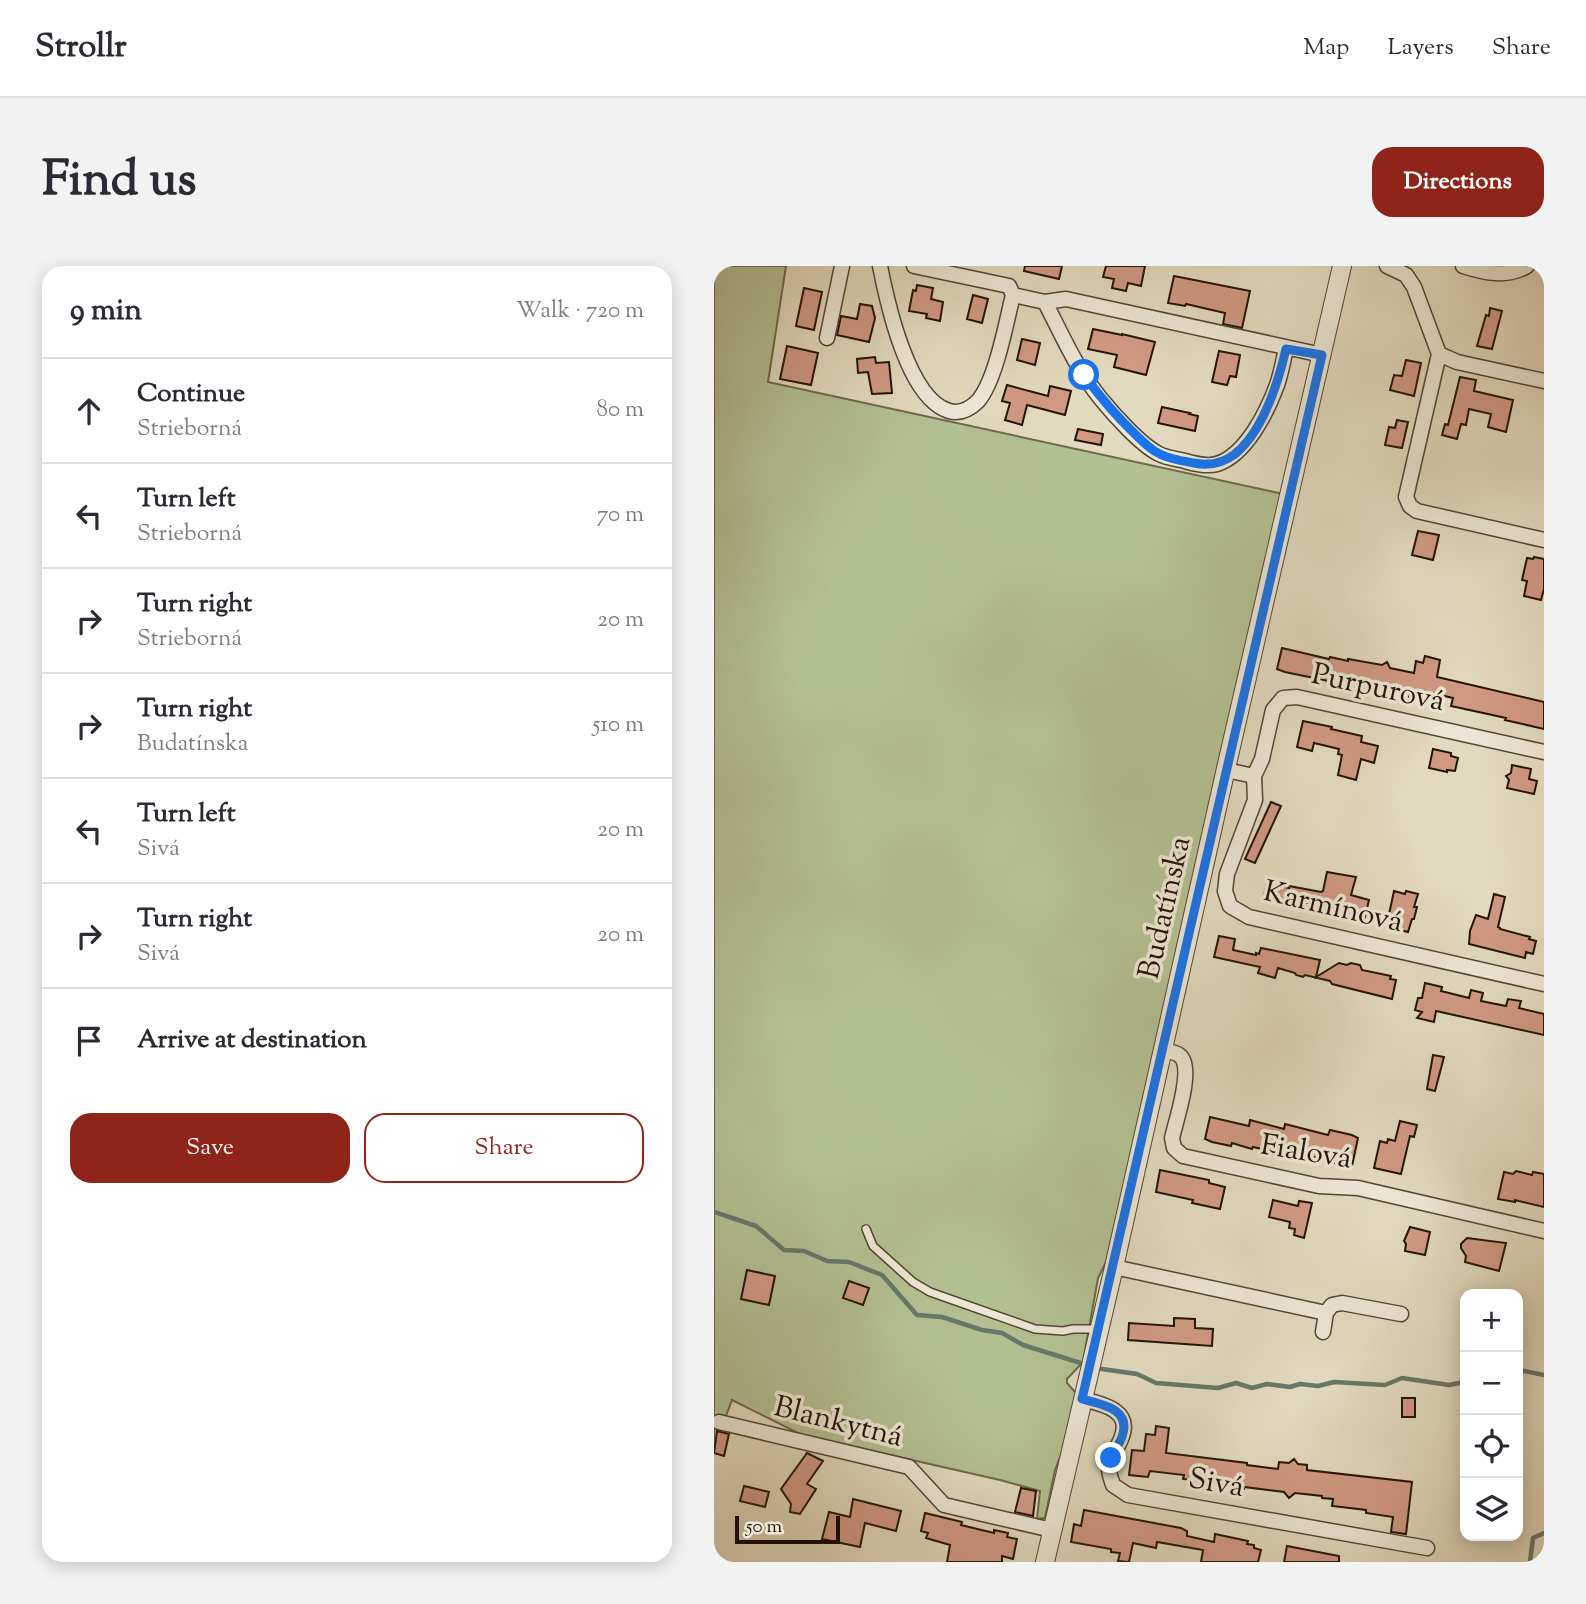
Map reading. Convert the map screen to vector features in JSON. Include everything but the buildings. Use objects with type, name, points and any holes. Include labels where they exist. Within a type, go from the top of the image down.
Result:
[{"type":"street","points":[[827,338],[842,266]]},
{"type":"street","points":[[880,266],[891,318],[904,355],[927,395],[946,410],[957,412],[968,409],[978,400],[993,371],[1013,295],[1009,286],[914,266]]},
{"type":"street","name":"Budatínska","points":[[1045,1562],[1342,266]]},
{"type":"street","points":[[1387,266],[1406,275],[1414,287],[1439,354],[1406,497],[1410,506],[1417,511],[1544,540]]},
{"type":"street","points":[[1463,266],[1509,274],[1527,266]]},
{"type":"street","points":[[1013,295],[1045,302],[1066,299],[1322,355]]},
{"type":"street","points":[[1045,302],[1084,375],[1123,423],[1157,453],[1207,466],[1217,464],[1235,454],[1251,436],[1278,383],[1286,349]]},
{"type":"street","points":[[1439,354],[1457,362],[1544,381]]},
{"type":"street","name":"Purpurová","points":[[1254,776],[1262,759],[1273,710],[1283,698],[1297,696],[1544,752]]},
{"type":"street","points":[[1226,771],[1254,776]]},
{"type":"street","name":"Karmínová","points":[[1254,776],[1255,800],[1227,874],[1225,891],[1230,906],[1249,917],[1544,984]]},
{"type":"street","name":"Fialová","points":[[1162,1050],[1178,1055],[1185,1061],[1187,1073],[1171,1138],[1174,1147],[1183,1156],[1319,1186],[1358,1188],[1544,1231]]},
{"type":"street","points":[[1114,1267],[1326,1313]]},
{"type":"street","points":[[1323,1332],[1326,1313],[1332,1306],[1342,1303],[1401,1314]]},
{"type":"street","name":"Sivá","points":[[1082,1399],[1107,1405],[1122,1419],[1122,1436],[1111,1458],[1109,1471],[1113,1485],[1128,1495],[1427,1548]]},
{"type":"street","name":"Blankytná","points":[[719,1422],[909,1467],[944,1505],[1052,1530]]},
{"type":"lane","points":[[866,1229],[873,1246],[913,1282],[930,1292],[1035,1329],[1098,1329]]},
{"type":"green space","points":[[714,266],[786,266],[768,382],[1297,497],[1134,1205],[1098,1278],[1083,1362],[1067,1379],[1067,1383],[1076,1393],[1074,1421],[1055,1470],[1045,1518],[1037,1519],[1040,1491],[802,1435],[732,1400],[714,1448]]},
{"type":"waterway","points":[[714,1212],[756,1226],[784,1250],[804,1251],[827,1261],[849,1262],[882,1275],[917,1315],[942,1317],[982,1330],[1002,1333],[1023,1345],[1087,1365]]},
{"type":"waterway","points":[[1095,1368],[1137,1374],[1156,1383],[1218,1388],[1236,1383],[1252,1388],[1267,1384],[1290,1387],[1300,1384],[1318,1386],[1334,1382],[1385,1385],[1402,1378],[1449,1385],[1460,1383]]},
{"type":"waterway","points":[[1523,1371],[1544,1375]]},
{"type":"waterway","points":[[1530,1562],[1533,1538],[1544,1533]]},
{"type":"route","points":[[1084,375],[1101,399],[1148,447],[1166,457],[1207,466],[1217,464],[1235,454],[1251,436],[1278,383],[1286,349],[1322,355],[1082,1399],[1107,1405],[1122,1419],[1122,1436],[1111,1458]]}]
